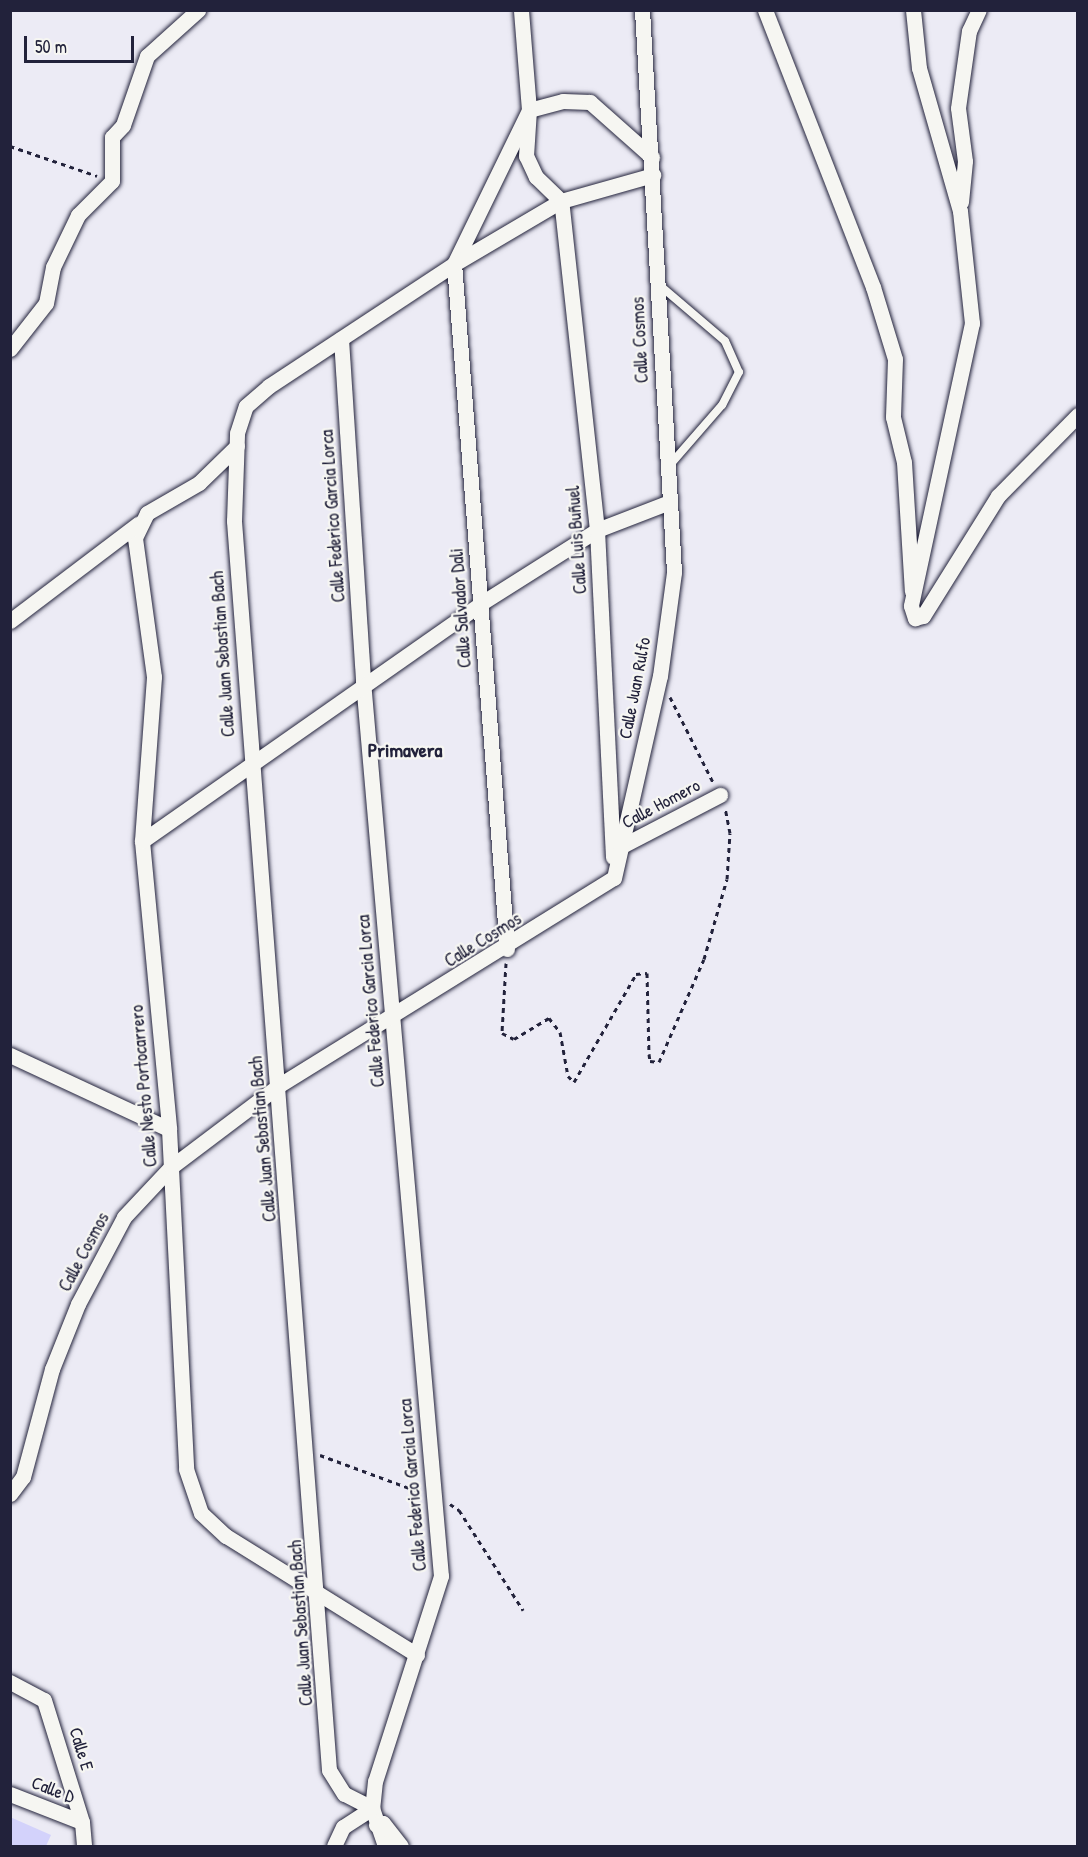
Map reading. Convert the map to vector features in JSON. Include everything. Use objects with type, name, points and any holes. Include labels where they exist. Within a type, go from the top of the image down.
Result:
[{"type":"street","points":[[10,349],[46,303],[53,267],[78,215],[112,181],[109,150],[142,65],[198,10]]},
{"type":"street","points":[[521,10],[529,110],[526,156],[536,177],[561,201]]},
{"type":"street","name":"Calle Cosmos","points":[[642,10],[653,175],[667,502]]},
{"type":"street","points":[[765,10],[873,287],[895,359],[893,417],[904,462],[912,597]]},
{"type":"street","points":[[913,10],[919,68],[960,211],[972,323],[910,611],[920,618],[998,496],[1077,415]]},
{"type":"street","points":[[960,211],[965,161],[958,108],[969,31],[979,10]]},
{"type":"street","points":[[454,264],[529,110],[569,100],[590,102],[652,157]]},
{"type":"street","name":"Calle Juan Sebastian Bach","points":[[372,1808],[344,1794],[329,1770],[320,1596],[251,764],[234,521],[237,446],[246,406],[454,264],[561,201],[653,175]]},
{"type":"street","name":"Calle Luis Buñuel","points":[[561,201],[597,530],[614,878]]},
{"type":"street","name":"Calle Salvador Dali","points":[[454,264],[507,949]]},
{"type":"street","name":"Calle Federico Garcia Lorca","points":[[341,339],[363,681],[441,1576],[372,1808]]},
{"type":"street","points":[[10,621],[138,524],[158,504],[199,483],[237,446]]},
{"type":"street","points":[[142,841],[363,681],[480,604],[597,530],[667,502]]},
{"type":"street","name":"Calle Juan Rulfo","points":[[614,878],[660,676],[674,572],[667,502]]},
{"type":"street","name":"Calle Nesto Portocarrero","points":[[138,524],[135,550],[154,676],[142,841],[169,1129],[189,1489],[201,1513],[226,1536],[417,1655]]},
{"type":"street","name":"Calle Homero","points":[[620,847],[720,795]]},
{"type":"street","name":"Calle Cosmos","points":[[10,1494],[23,1477],[52,1369],[78,1304],[124,1217],[171,1167],[278,1086],[392,1020],[507,949],[614,878]]},
{"type":"street","points":[[10,1055],[169,1129]]},
{"type":"street","name":"Calle E","points":[[10,1682],[44,1700],[82,1822],[84,1846]]},
{"type":"street","name":"Calle D","points":[[10,1794],[82,1822]]},
{"type":"street","points":[[334,1846],[343,1827],[372,1808],[385,1846]]},
{"type":"street","points":[[376,1825],[382,1823],[400,1846]]},
{"type":"lane","points":[[657,283],[718,333],[740,372],[722,405],[666,470]]},
{"type":"path","points":[[10,146],[112,181]]},
{"type":"path","points":[[507,949],[506,1038],[549,1018],[560,1032],[568,1076],[574,1082],[642,970],[650,979],[649,1054],[651,1061],[659,1062],[705,959],[727,879],[730,833],[720,795],[660,676]]},
{"type":"building","points":[[10,1817],[51,1835],[46,1846],[10,1846]]},
{"type":"district","name":"Primavera","points":[[405,749]]}]
